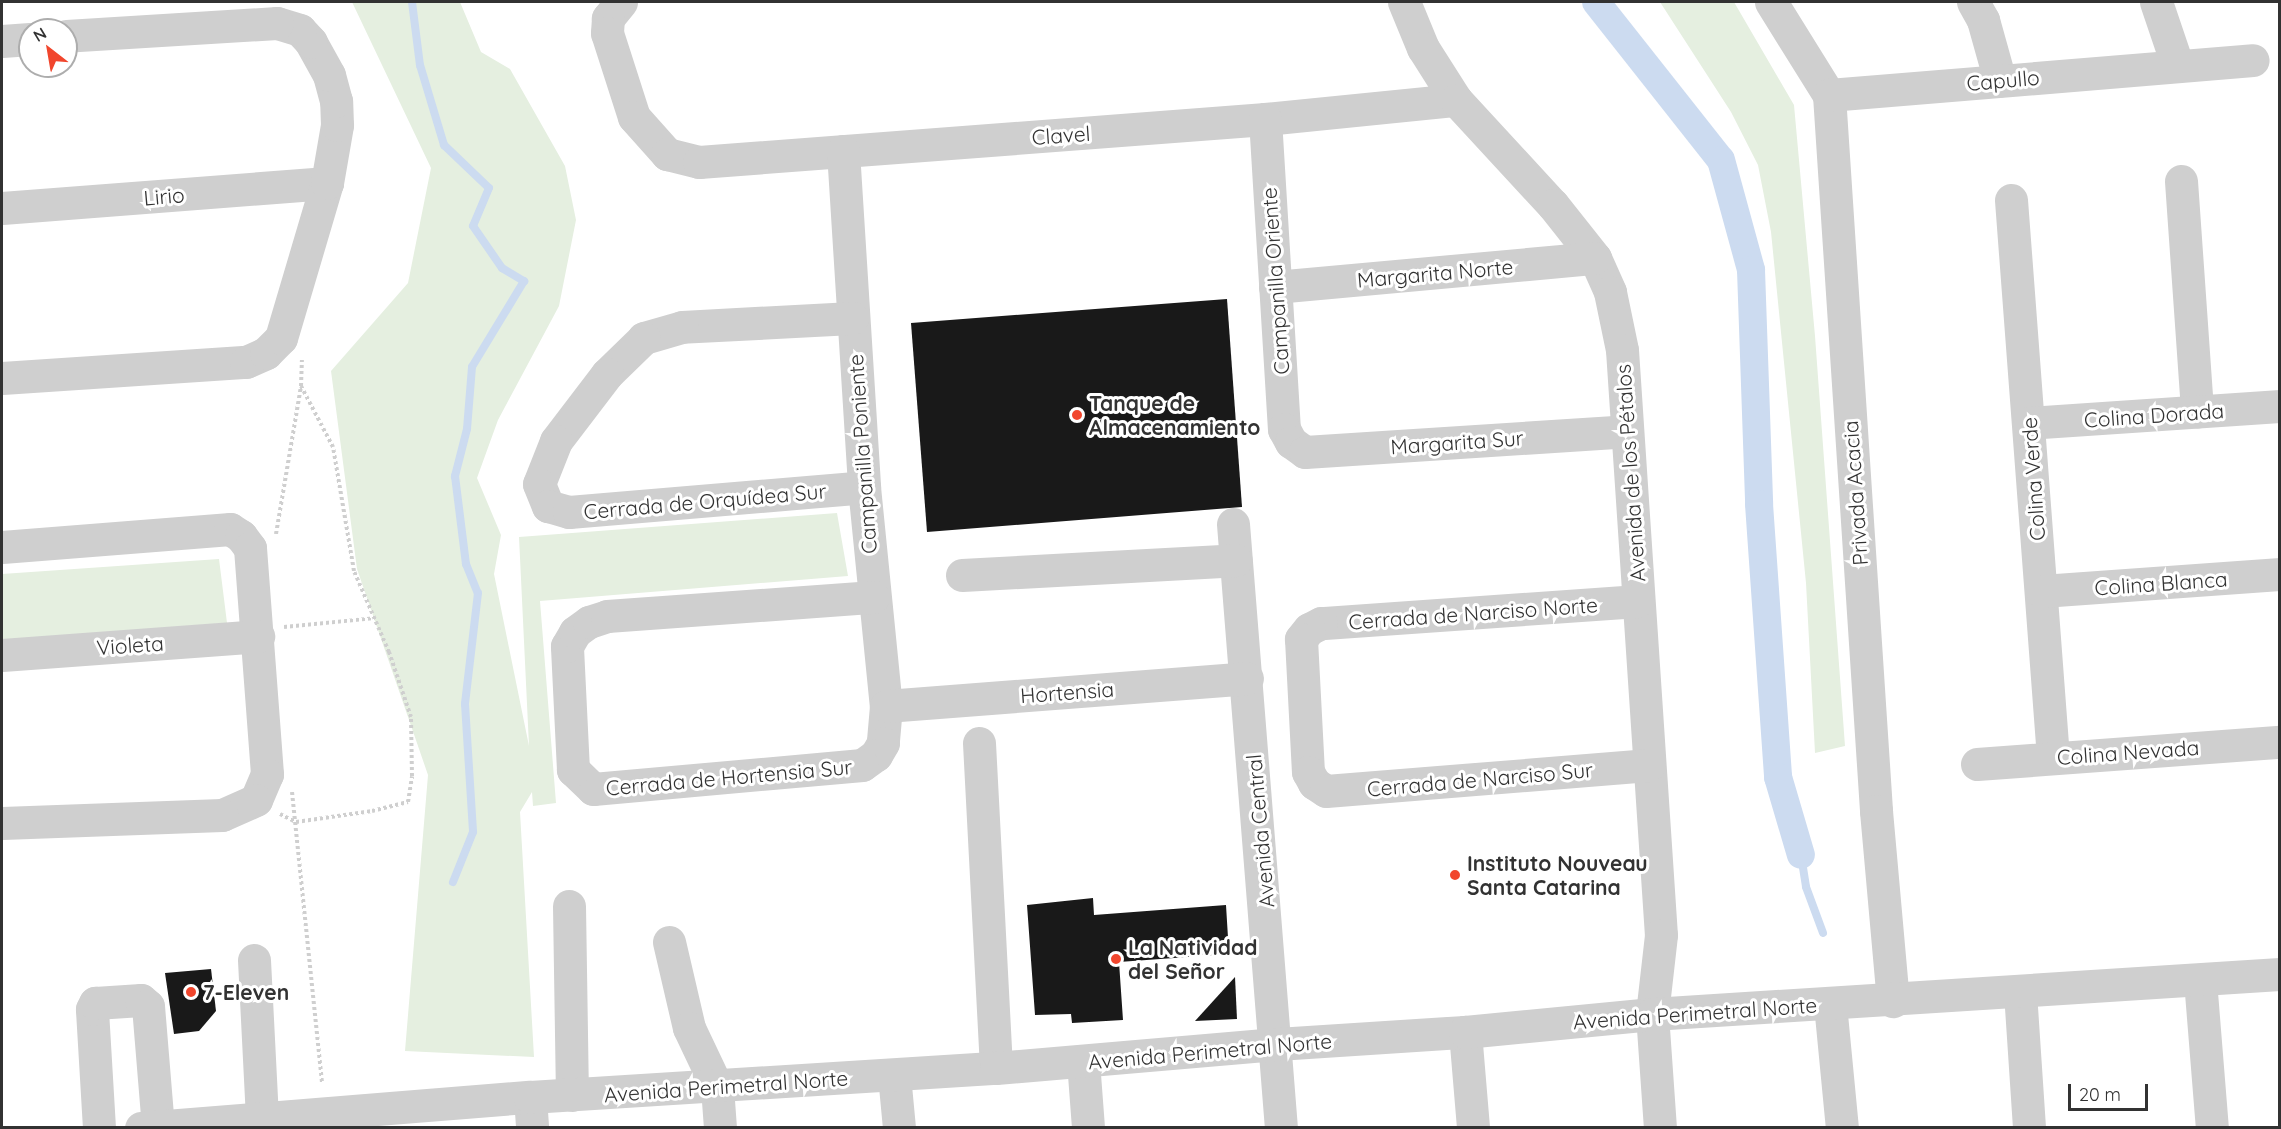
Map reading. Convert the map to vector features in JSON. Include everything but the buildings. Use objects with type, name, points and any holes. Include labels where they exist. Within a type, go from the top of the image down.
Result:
[{"type":"street","name":"Avenida de los Pétalos","points":[[1404,2],[1423,48],[1456,100],[1553,205],[1595,258],[1610,292],[1622,350],[1661,935],[1652,1014],[1660,1128]]},
{"type":"street","name":"Privada Acacia","points":[[1771,2],[1829,95],[1876,811],[1893,1001]]},
{"type":"street","points":[[1973,2],[1983,20],[2001,81]]},
{"type":"street","points":[[2156,2],[2176,64]]},
{"type":"street","name":"Clavel","points":[[618,4],[607,33],[634,117],[667,154],[699,162],[1265,119],[1456,100]]},
{"type":"street","points":[[2,378],[246,362],[266,352],[281,338],[327,183],[338,126],[336,101],[328,75],[311,42],[300,30],[277,22],[78,35]]},
{"type":"street","points":[[2,40],[18,39]]},
{"type":"street","name":"Capullo","points":[[1829,95],[2176,64],[2253,60]]},
{"type":"street","name":"Campanilla Oriente","points":[[1265,119],[1284,429],[1290,442]]},
{"type":"street","name":"Campanilla Poniente","points":[[843,151],[864,487],[873,597],[886,706],[883,743],[876,755]]},
{"type":"street","points":[[2181,181],[2197,411]]},
{"type":"street","name":"Lirio","points":[[2,208],[327,183]]},
{"type":"street","name":"Colina Verde","points":[[2011,200],[2053,757]]},
{"type":"street","name":"Margarita Norte","points":[[1275,287],[1595,258]]},
{"type":"street","name":"Cerrada de Orquídea Sur","points":[[852,318],[682,327],[644,338],[607,374],[548,454],[539,484],[548,506],[569,512],[864,487]]},
{"type":"street","name":"Colina Dorada","points":[[2029,423],[2280,406]]},
{"type":"street","name":"Margarita Sur","points":[[1290,442],[1305,452],[1626,431]]},
{"type":"street","name":"Avenida Central","points":[[1233,524],[1277,1044],[1281,1128]]},
{"type":"street","points":[[2,547],[230,529],[250,548],[267,774],[256,801],[222,814],[2,822]]},
{"type":"street","points":[[962,575],[1236,560]]},
{"type":"street","name":"Colina Blanca","points":[[2042,591],[2280,574]]},
{"type":"street","name":"Cerrada de Hortensia Sur","points":[[873,597],[607,616],[575,632],[567,646],[566,661],[573,770],[582,782],[593,789],[862,765],[876,755]]},
{"type":"street","name":"Cerrada de Narciso Norte","points":[[1314,783],[1308,772],[1301,639],[1309,628],[1321,623],[1638,601]]},
{"type":"street","name":"Violeta","points":[[2,655],[258,636]]},
{"type":"street","name":"Hortensia","points":[[886,706],[1247,678]]},
{"type":"street","name":"Colina Nevada","points":[[1977,764],[2280,742]]},
{"type":"street","points":[[979,743],[996,1068]]},
{"type":"street","name":"Cerrada de Narciso Sur","points":[[1314,783],[1326,791],[1648,765]]},
{"type":"street","points":[[569,906],[572,1095]]},
{"type":"street","points":[[669,942],[690,1028],[717,1087],[720,1128]]},
{"type":"street","points":[[254,960],[262,1119]]},
{"type":"street","name":"Avenida Perimetral Norte","points":[[152,1127],[262,1119],[342,1120],[531,1112],[572,1095],[996,1068],[1277,1044],[1465,1032],[1652,1014],[1893,1001],[2280,974]]},
{"type":"street","points":[[2200,980],[2212,1128]]},
{"type":"street","points":[[2020,992],[2029,1128]]},
{"type":"street","points":[[99,1128],[92,1009],[95,1003],[141,1000],[148,1006],[152,1127]]},
{"type":"street","points":[[1830,1004],[1842,1128]]},
{"type":"street","points":[[1465,1032],[1473,1128]]},
{"type":"street","points":[[1083,1061],[1088,1128]]},
{"type":"street","points":[[894,1075],[899,1128]]},
{"type":"path","points":[[256,801],[296,822],[372,811],[408,802],[411,717],[375,618],[354,571],[333,447],[301,386]]},
{"type":"path","points":[[258,636],[277,628],[313,622],[375,618]]},
{"type":"green space","points":[[352,2],[460,2],[481,52],[510,69],[565,166],[576,220],[559,306],[498,420],[477,478],[501,535],[494,574],[529,746],[519,537],[837,513],[848,576],[540,601],[556,803],[533,806],[532,792],[520,812],[534,1057],[405,1051],[428,775],[357,569],[331,371],[408,283],[431,168]]},
{"type":"green space","points":[[1660,2],[1734,2],[1794,105],[1815,336],[1845,746],[1815,753],[1806,583],[1771,232],[1758,165],[1731,112]]},
{"type":"green space","points":[[219,559],[227,623],[2,640],[2,574]]},
{"type":"waterway","points":[[412,2],[420,65],[444,145],[489,188],[473,226],[502,268],[524,281],[472,367],[467,429],[455,476],[466,564],[478,593],[465,704],[473,832],[453,882]]},
{"type":"waterway","points":[[1596,2],[1721,160],[1751,270],[1759,504],[1778,777],[1801,855]]},
{"type":"waterway","points":[[1801,855],[1806,887],[1823,933]]},
{"type":"place","name":"Tanque de Almacenamiento","points":[[1077,415]]},
{"type":"place","name":"Instituto Nouveau Santa Catarina","points":[[1455,875]]},
{"type":"place","name":"La Natividad del Señor","points":[[1116,959]]},
{"type":"place","name":"7-Eleven","points":[[191,992]]}]
